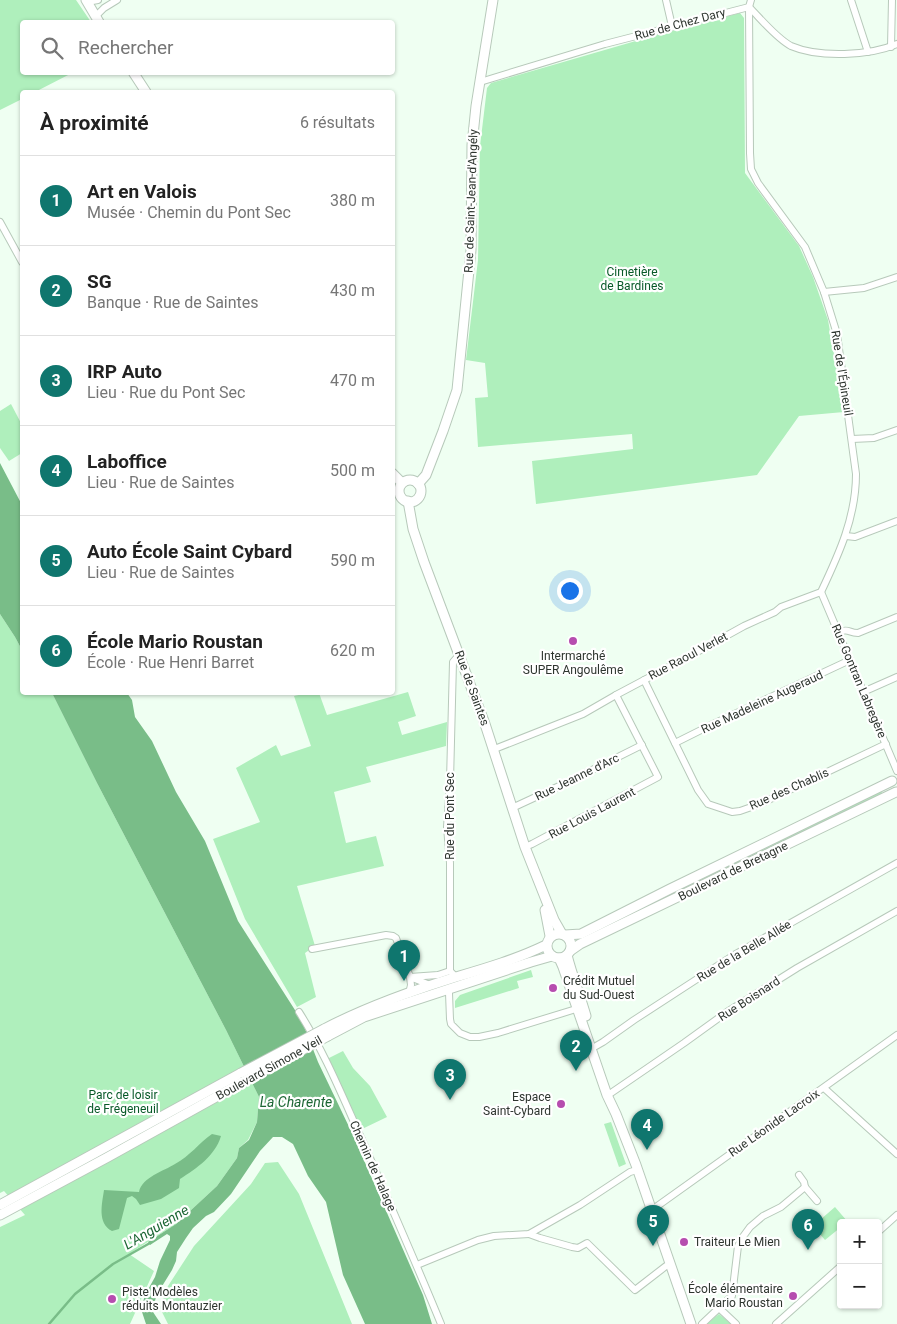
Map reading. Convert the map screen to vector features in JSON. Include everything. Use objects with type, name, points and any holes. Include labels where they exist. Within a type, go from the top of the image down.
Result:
[{"type":"main road","name":"Rue de Saint-Jean-d'Angély","points":[[418,484],[426,475],[443,432],[456,390],[471,250],[472,145],[493,0]]},
{"type":"main road","points":[[86,1],[97,19]]},
{"type":"main road","points":[[135,75],[145,90]]},
{"type":"main road","points":[[395,476],[402,483]]},
{"type":"main road","points":[[408,480],[418,484],[419,496],[415,500],[408,501],[400,496],[399,489],[402,483],[408,480]]},
{"type":"main road","name":"Rue de Saintes","points":[[408,501],[413,529],[424,562],[485,724],[525,847],[554,920],[563,934]]},
{"type":"main road","points":[[895,775],[892,787],[897,793]]},
{"type":"main road","name":"Boulevard de Bretagne","points":[[563,934],[581,934],[895,775]]},
{"type":"main road","name":"Boulevard de Bretagne","points":[[562,955],[580,944],[897,793]]},
{"type":"main road","name":"Rue de Saintes","points":[[536,876],[550,929],[548,941]]},
{"type":"main road","points":[[562,955],[571,944],[570,940],[563,934],[554,934],[548,941],[548,951],[562,955],[569,965],[576,984],[581,1010],[609,1094],[691,1324]]},
{"type":"main road","name":"Boulevard Simone Veil","points":[[0,1205],[242,1078],[326,1032],[355,1013],[432,986],[453,974],[513,960],[548,941]]},
{"type":"main road","name":"Boulevard Simone Veil","points":[[326,1032],[364,1017],[545,957],[562,955]]},
{"type":"main road","points":[[581,1010],[596,1046],[609,1094]]},
{"type":"main road","name":"Boulevard Simone Veil","points":[[0,1215],[108,1157],[242,1078]]},
{"type":"street","points":[[86,1],[98,0]]},
{"type":"street","points":[[97,19],[104,8],[117,0]]},
{"type":"street","points":[[666,0],[672,26]]},
{"type":"street","points":[[851,0],[868,52]]},
{"type":"street","points":[[750,3],[771,30],[791,46],[822,54],[853,54],[881,51],[894,46],[892,0]]},
{"type":"street","name":"Rue de Chez Dary","points":[[480,82],[750,3]]},
{"type":"street","name":"Rue de l'Épineuil","points":[[750,3],[750,153],[752,168],[758,183],[805,247],[824,292],[837,334],[856,474],[856,493],[846,536]]},
{"type":"street","points":[[0,222],[20,258]]},
{"type":"street","points":[[824,292],[864,288],[897,277]]},
{"type":"street","points":[[852,439],[874,438],[897,430]]},
{"type":"street","points":[[821,592],[846,536],[855,537],[897,521]]},
{"type":"street","name":"Rue Gontran Labregère","points":[[821,592],[886,744],[895,775]]},
{"type":"street","name":"Rue Raoul Verlet","points":[[492,750],[584,714],[744,626],[775,612],[781,607],[821,592]]},
{"type":"street","points":[[838,632],[847,630],[858,633],[897,617]]},
{"type":"street","name":"Rue du Pont Sec","points":[[453,974],[450,863],[447,827],[453,662],[459,655]]},
{"type":"street","name":"Rue Madeleine Augeraud","points":[[675,744],[713,724],[850,660]]},
{"type":"street","points":[[863,692],[897,677]]},
{"type":"street","name":"Rue des Chablis","points":[[644,680],[698,790],[708,804],[732,812],[760,804],[886,744]]},
{"type":"street","points":[[616,695],[642,745]]},
{"type":"street","name":"Rue Louis Laurent","points":[[525,847],[658,777],[642,745]]},
{"type":"street","name":"Rue Jeanne d'Arc","points":[[512,808],[642,745]]},
{"type":"street","name":"Rue de la Belle Allée","points":[[596,1046],[734,955],[897,863]]},
{"type":"street","name":"Rue Boisnard","points":[[609,1094],[727,1012],[797,968],[897,911]]},
{"type":"street","points":[[312,949],[386,935],[393,936],[396,938],[410,977],[409,994]]},
{"type":"street","points":[[410,977],[453,974]]},
{"type":"street","points":[[410,977],[432,986]]},
{"type":"street","points":[[448,989],[450,993],[451,1024],[460,1033],[470,1037],[488,1036],[581,1010]]},
{"type":"street","name":"Chemin de Halage","points":[[299,1012],[320,1049],[441,1324]]},
{"type":"street","name":"Rue Léonide Lacroix","points":[[650,1209],[662,1203],[897,1035]]},
{"type":"street","points":[[824,1088],[897,1154]]},
{"type":"street","points":[[529,1234],[580,1205],[630,1172],[637,1170]]},
{"type":"street","points":[[799,1175],[805,1187],[817,1201]]},
{"type":"street","points":[[702,1324],[732,1296],[738,1246],[750,1227],[763,1216],[781,1207],[805,1187]]},
{"type":"street","points":[[882,1228],[897,1215]]},
{"type":"street","points":[[416,1264],[478,1240],[494,1236],[529,1234],[578,1248],[587,1243],[635,1290],[669,1265]]},
{"type":"street","points":[[776,1324],[837,1270]]},
{"type":"street","points":[[719,1308],[736,1324]]},
{"type":"green space","points":[[0,0],[76,0],[90,20],[20,20],[20,75],[68,75],[39,90],[20,90],[20,100],[0,110]]},
{"type":"green space","name":"Cimetière de Bardines","points":[[740,13],[744,18],[745,173],[799,246],[813,277],[828,320],[844,412],[799,416],[757,475],[536,504],[532,461],[633,449],[632,434],[478,447],[475,398],[488,397],[485,363],[466,360],[478,260],[480,146],[487,88],[491,83]]},
{"type":"green space","points":[[11,404],[20,421],[20,454],[9,461],[0,448],[0,411]]},
{"type":"green space","name":"Parc de loisir de Frégeneuil","points":[[0,614],[20,646],[20,695],[53,695],[259,1097],[257,1122],[248,1140],[239,1148],[237,1158],[217,1186],[176,1224],[129,1254],[154,1271],[130,1324],[0,1324],[0,1227],[25,1215],[4,1191],[0,1193]]},
{"type":"green space","points":[[408,692],[416,716],[398,722],[402,735],[447,722],[446,746],[366,767],[371,782],[334,792],[346,843],[376,836],[384,866],[297,886],[315,946],[305,953],[316,997],[297,1007],[245,919],[213,839],[260,822],[236,768],[276,745],[281,756],[311,746],[294,696],[320,695],[327,715]]},
{"type":"green space","points":[[881,791],[883,795],[584,937],[650,901]]},
{"type":"green space","points":[[531,970],[533,977],[517,981],[519,988],[455,1008],[455,1001],[460,995]]},
{"type":"green space","points":[[343,1051],[353,1068],[370,1086],[387,1117],[360,1130],[327,1059]]},
{"type":"green space","points":[[611,1122],[626,1164],[619,1167],[604,1124]]},
{"type":"green space","points":[[278,1162],[299,1194],[352,1324],[168,1324],[160,1308],[168,1286],[194,1246],[251,1184],[265,1163]]},
{"type":"green space","points":[[835,1207],[845,1219],[837,1219],[837,1230],[825,1240],[813,1226]]},
{"type":"green space","points":[[719,1314],[731,1324],[707,1324]]},
{"type":"water","points":[[0,463],[20,501],[20,646],[0,614]]},
{"type":"water","name":"La Charente","points":[[53,695],[128,695],[132,700],[135,717],[152,741],[176,792],[205,841],[238,921],[302,1021],[318,1062],[352,1133],[423,1295],[432,1324],[365,1324],[343,1275],[326,1202],[308,1176],[293,1144],[282,1137],[273,1137],[260,1151],[231,1194],[214,1212],[206,1216],[193,1228],[186,1238],[177,1252],[172,1270],[156,1296],[153,1312],[161,1324],[146,1324],[141,1309],[170,1236],[167,1234],[150,1245],[148,1242],[176,1224],[217,1186],[237,1158],[239,1148],[249,1140],[257,1122],[259,1097]]},
{"type":"water","points":[[212,1134],[221,1136],[214,1150],[199,1166],[180,1179],[179,1188],[161,1199],[140,1205],[132,1196],[127,1198],[119,1229],[112,1231],[107,1228],[102,1218],[104,1190],[139,1192],[144,1182],[149,1178],[180,1161]]},
{"type":"waterway","name":"L'Anguienne","points":[[49,1324],[75,1294],[113,1264],[150,1243]]},
{"type":"place","name":"Intermarché SUPER Angoulême","points":[[573,641]]},
{"type":"place","name":"Art en Valois","points":[[404,981]]},
{"type":"place","name":"Crédit Mutuel du Sud-Ouest","points":[[553,988]]},
{"type":"place","name":"SG","points":[[576,1071]]},
{"type":"place","name":"IRP Auto","points":[[450,1100]]},
{"type":"place","name":"Espace Saint-Cybard","points":[[561,1104]]},
{"type":"place","name":"Laboffice","points":[[647,1150]]},
{"type":"place","name":"Traiteur Le Mien","points":[[684,1242]]},
{"type":"place","name":"Auto École Saint Cybard","points":[[653,1246]]},
{"type":"place","name":"École Mario Roustan","points":[[808,1250]]},
{"type":"place","name":"École élémentaire Mario Roustan","points":[[793,1296]]},
{"type":"place","name":"Piste Modèles réduits Montauzier","points":[[112,1299]]}]
